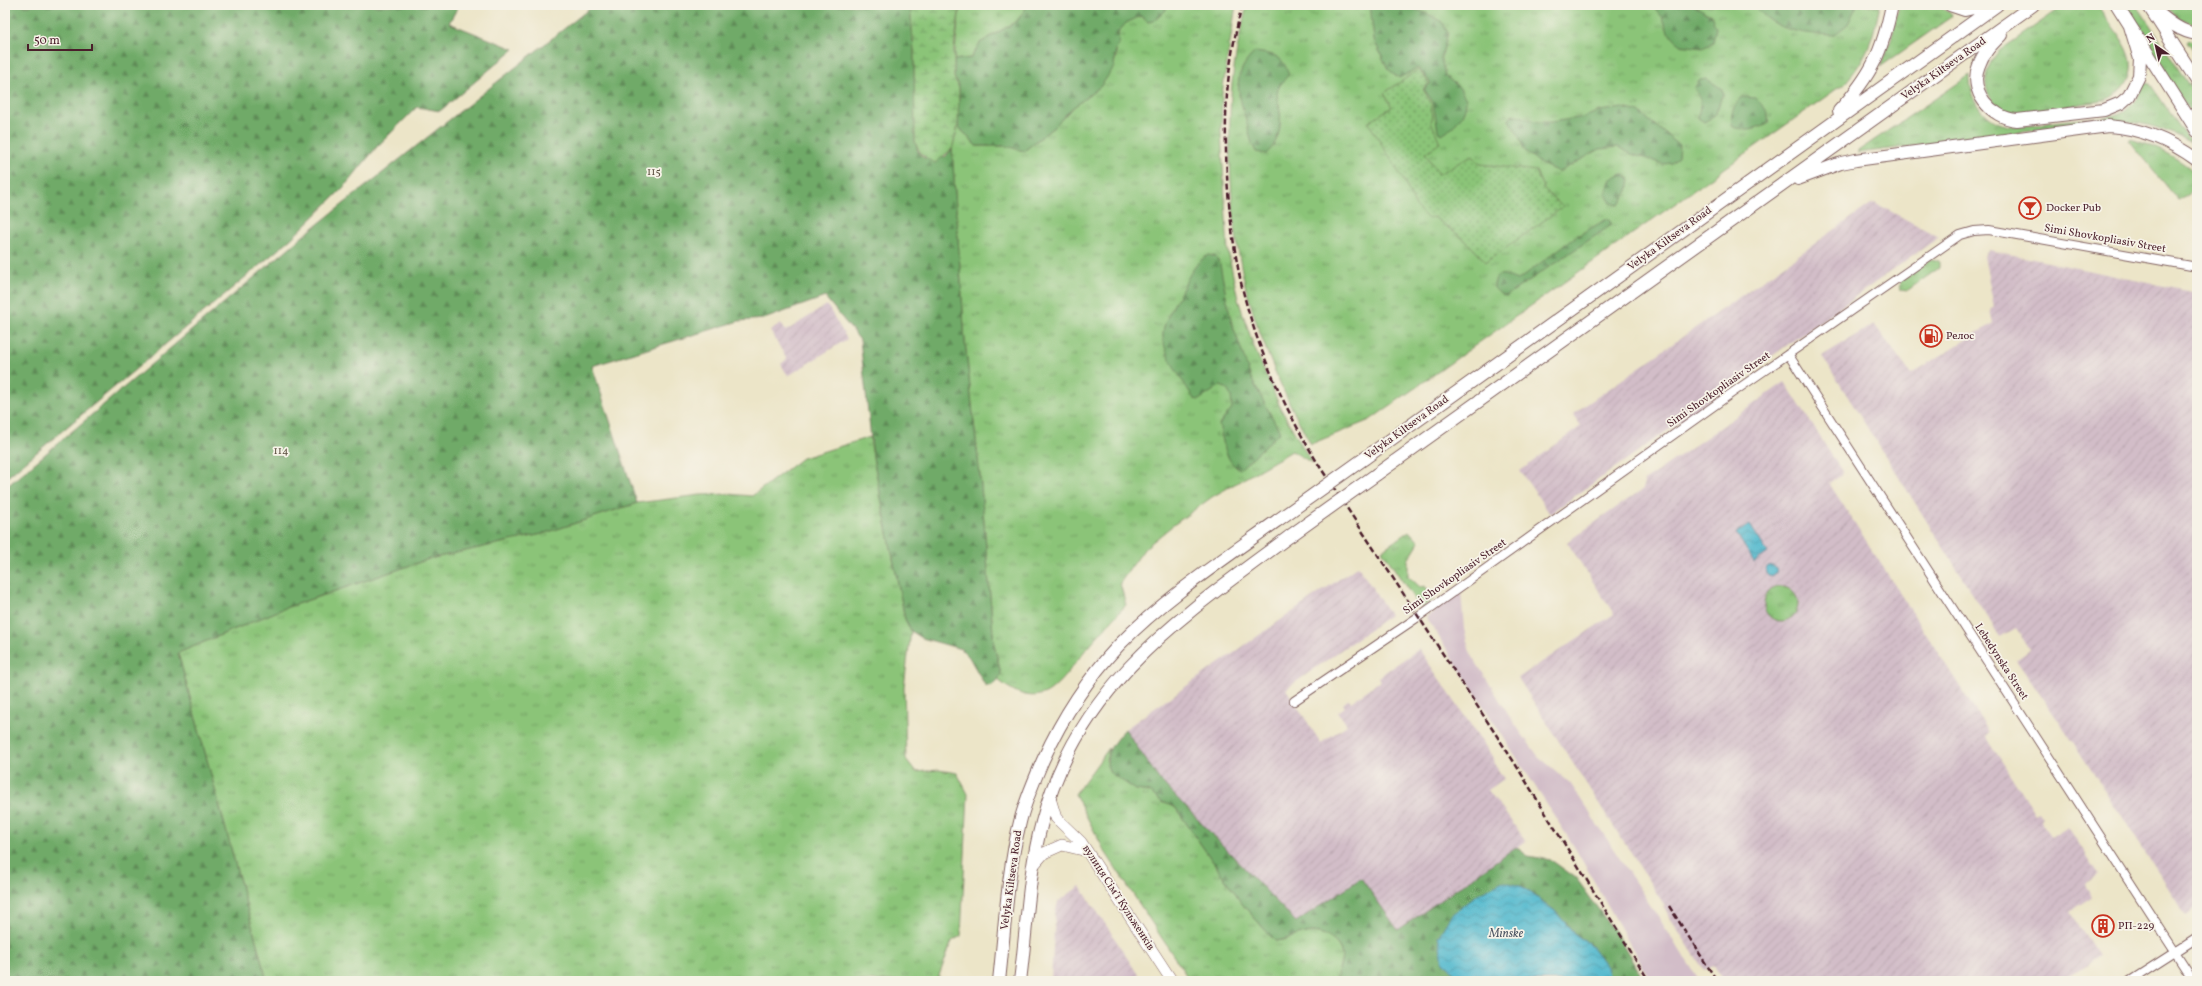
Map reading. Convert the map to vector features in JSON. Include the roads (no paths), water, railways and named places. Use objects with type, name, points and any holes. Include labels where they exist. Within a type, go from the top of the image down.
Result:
[{"type":"main road","points":[[1826,127],[1869,74],[1882,48],[1892,5]]},
{"type":"main road","points":[[1950,5],[1965,10],[1987,5]]},
{"type":"main road","name":"Velyka Kiltseva Road","points":[[999,981],[1014,848],[1020,821],[1034,780],[1053,737],[1070,709],[1093,676],[1119,645],[1177,594],[1278,520],[1998,5]]},
{"type":"main road","name":"Velyka Kiltseva Road","points":[[1020,981],[1032,867],[1042,820],[1061,770],[1080,731],[1094,709],[1130,666],[1165,631],[1290,536],[2033,5]]},
{"type":"main road","points":[[2117,5],[2197,131]]},
{"type":"main road","points":[[2149,5],[2173,25],[2184,31],[2197,34]]},
{"type":"main road","points":[[2149,5],[2197,81]]},
{"type":"main road","points":[[2016,17],[1982,58],[1976,76],[1979,93],[1991,110],[2001,116],[2017,120],[2104,110],[2121,103],[2129,96],[2139,76],[2140,59],[2130,26]]},
{"type":"main road","points":[[1776,188],[1815,172],[1856,160],[2108,126],[2121,127],[2153,136],[2197,160]]},
{"type":"main road","name":"вулиця Сімʼї Кульженків","points":[[1050,798],[1056,818],[1081,842],[1172,981]]},
{"type":"main road","points":[[1032,867],[1044,853],[1062,844],[1087,851]]},
{"type":"street","name":"Simi Shovkopliasiv Street","points":[[1294,701],[1418,617],[1788,354],[1960,235],[1974,231],[1989,230],[2197,267]]},
{"type":"street","name":"Lebedynska Street","points":[[1788,354],[2194,981]]},
{"type":"street","points":[[2130,981],[2197,938]]},
{"type":"water","points":[[1750,525],[1768,553],[1754,562],[1736,533]]},
{"type":"water","points":[[1769,566],[1773,566],[1775,567],[1775,575],[1769,576],[1766,573],[1766,569]]},
{"type":"water","name":"Minske","points":[[1503,881],[1523,887],[1555,911],[1574,933],[1592,947],[1607,967],[1611,981],[1457,981],[1455,973],[1443,961],[1438,937],[1451,915],[1479,893]]},
{"type":"railway","points":[[1242,5],[1229,72],[1227,94],[1226,144],[1228,197],[1239,275],[1245,299],[1259,343],[1276,386],[1286,407],[1320,467],[1514,762],[1649,981]]},
{"type":"railway","points":[[1669,906],[1717,981]]},
{"type":"place","name":"Docker Pub","points":[[2030,208]]},
{"type":"place","name":"Релос","points":[[1931,336]]},
{"type":"place","name":"РП-229","points":[[2103,926]]},
{"type":"park label","name":"115","points":[[654,172]]},
{"type":"park label","name":"114","points":[[281,451]]}]
